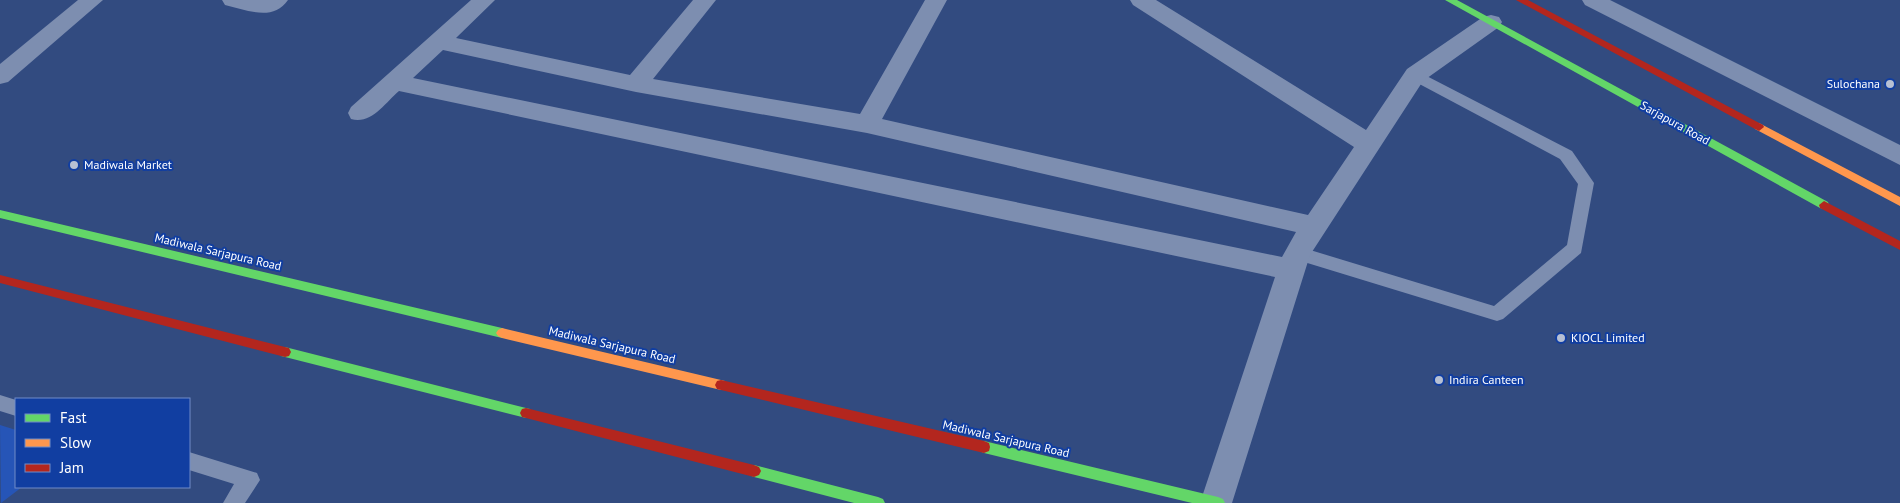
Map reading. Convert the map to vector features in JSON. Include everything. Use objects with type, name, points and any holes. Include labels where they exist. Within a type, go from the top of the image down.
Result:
[{"type":"main road","name":"Sarjapura Road","points":[[1450,0],[1900,246]]},
{"type":"main road","points":[[1521,0],[1900,202]]},
{"type":"main road","name":"Madiwala Sarjapura Road","points":[[0,214],[1217,503]]},
{"type":"main road","points":[[0,279],[878,503]]},
{"type":"street","points":[[0,76],[92,0]]},
{"type":"street","points":[[233,0],[269,7],[277,0]]},
{"type":"street","points":[[360,113],[484,0]]},
{"type":"street","points":[[636,84],[705,0]]},
{"type":"street","points":[[868,124],[936,0]]},
{"type":"street","points":[[1141,0],[1369,144]]},
{"type":"street","points":[[1592,0],[1900,156]]},
{"type":"street","points":[[1217,503],[1294,261],[1314,226],[1414,75],[1491,22]]},
{"type":"street","points":[[440,42],[636,84],[868,124],[1314,226]]},
{"type":"street","points":[[395,82],[1294,261]]},
{"type":"lane","points":[[1294,261],[1498,314],[1575,248],[1586,183],[1566,154],[1414,75]]},
{"type":"lane","points":[[0,403],[15,408]]},
{"type":"lane","points":[[190,461],[250,480],[233,503]]},
{"type":"shaded area","points":[[0,425],[15,430],[15,488],[21,488],[1,503]]},
{"type":"traffic: fast","points":[[1450,0],[1824,205]]},
{"type":"traffic: fast","points":[[0,214],[502,333]]},
{"type":"traffic: fast","points":[[285,352],[526,413]]},
{"type":"traffic: fast","points":[[984,447],[1218,503]]},
{"type":"traffic: fast","points":[[754,471],[878,503]]},
{"type":"traffic: slow","points":[[1759,127],[1900,202]]},
{"type":"traffic: slow","points":[[502,333],[721,385]]},
{"type":"traffic: jam","points":[[1521,0],[1759,127]]},
{"type":"traffic: jam","points":[[1824,205],[1900,246]]},
{"type":"traffic: jam","points":[[0,279],[285,352]]},
{"type":"traffic: jam","points":[[721,385],[984,447]]},
{"type":"traffic: jam","points":[[526,413],[754,471]]},
{"type":"place","name":"Sulochana","points":[[1890,84]]},
{"type":"place","name":"Madiwala Market","points":[[74,165]]},
{"type":"place","name":"KIOCL Limited","points":[[1561,338]]},
{"type":"place","name":"Indira Canteen","points":[[1439,380]]}]
